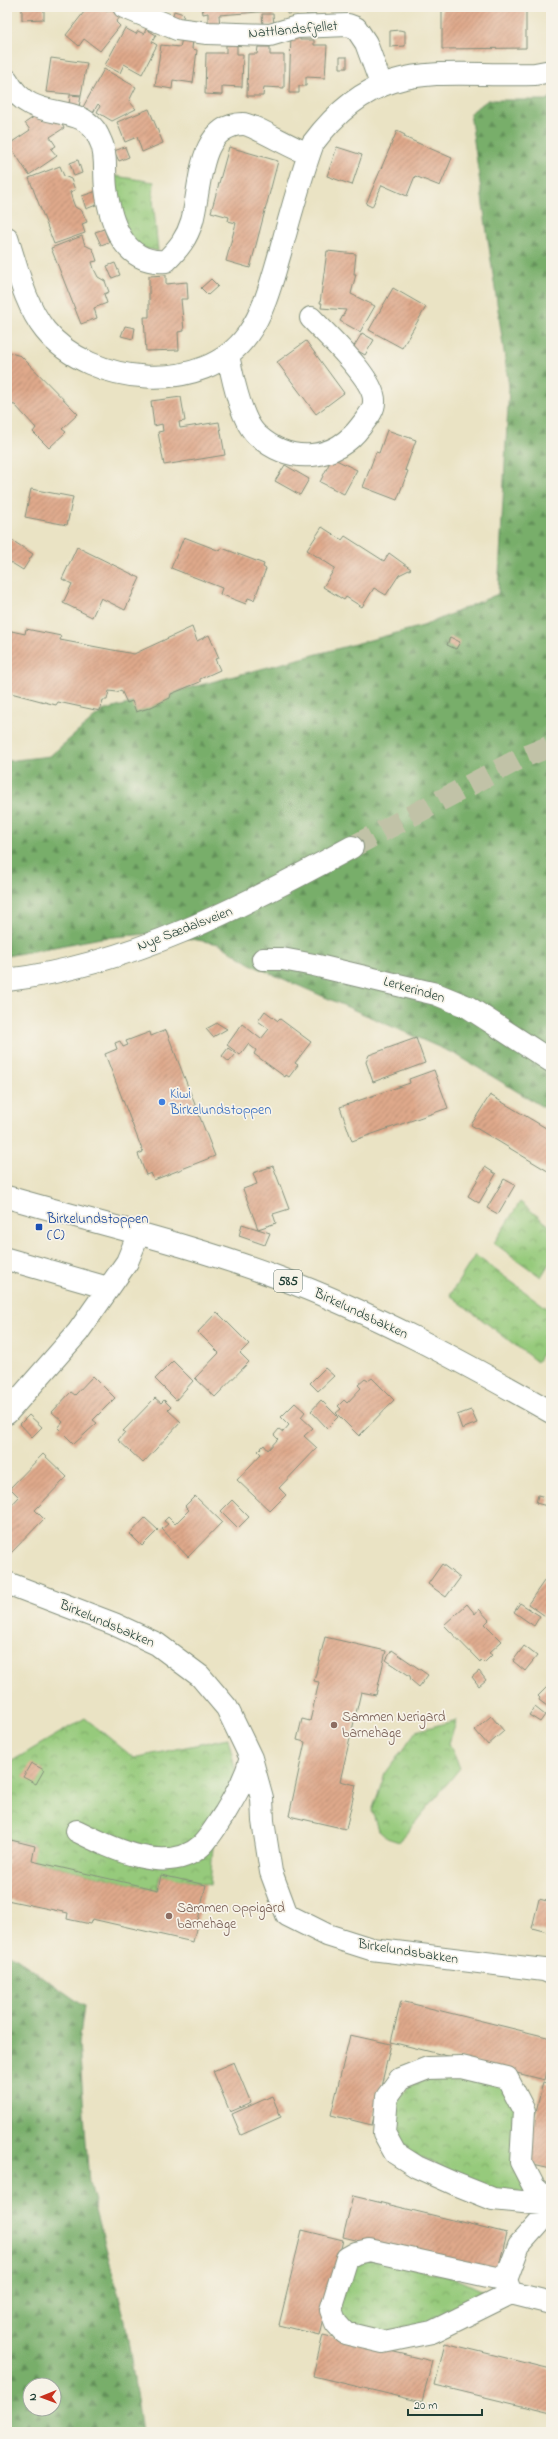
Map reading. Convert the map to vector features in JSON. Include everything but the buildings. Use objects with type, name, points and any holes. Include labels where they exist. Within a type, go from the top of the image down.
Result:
[{"type":"street","name":"Nattlandsfjellet","points":[[124,7],[177,29],[207,33],[270,35],[297,27],[348,26],[356,28],[366,43],[381,84]]},
{"type":"street","points":[[7,238],[25,291],[45,330],[75,356],[111,371],[152,376],[177,374],[196,370],[223,359],[249,333],[264,302],[309,154],[314,143],[328,124],[357,98],[381,84],[405,77],[432,75],[515,75],[551,71]]},
{"type":"street","points":[[7,80],[21,98],[27,102],[46,111],[75,116],[94,128],[103,147],[106,188],[114,223],[127,248],[133,253],[157,262],[166,261],[184,243],[195,208],[201,165],[216,135],[228,127],[244,124],[309,154]]},
{"type":"street","points":[[223,359],[229,360],[245,414],[250,427],[258,436],[281,449],[308,456],[337,449],[358,431],[371,413],[375,402],[369,385],[342,349],[311,318]]},
{"type":"street","name":"Nye Sædalsveien","points":[[7,980],[68,968],[170,937],[234,910],[352,848]]},
{"type":"street","name":"Lerkerinden","points":[[263,959],[282,959],[314,965],[436,994],[468,1007],[551,1061]]},
{"type":"street","name":"Birkelundsbakken","points":[[7,1197],[139,1233],[278,1277],[357,1311],[485,1374],[551,1412]]},
{"type":"street","points":[[7,1413],[78,1332],[127,1262],[139,1233]]},
{"type":"street","points":[[7,1259],[108,1288]]},
{"type":"street","name":"Birkelundsbakken","points":[[7,1583],[114,1624],[157,1644],[200,1676],[227,1708],[251,1758],[262,1798],[263,1821],[271,1872],[287,1916],[327,1935],[371,1949],[544,1970],[551,1973]]},
{"type":"street","points":[[77,1831],[114,1850],[130,1854],[163,1860],[183,1857],[202,1845],[220,1820],[245,1779],[251,1758]]},
{"type":"street","points":[[461,2067],[507,2078],[524,2111],[521,2162],[534,2187],[551,2204],[493,2198],[417,2167],[395,2153],[384,2133],[387,2097],[400,2079],[428,2068],[461,2067]]},
{"type":"street","points":[[551,2209],[519,2246],[508,2286],[432,2332],[383,2342],[345,2333],[336,2323],[331,2310],[347,2258],[369,2250],[508,2286],[551,2303]]},
{"type":"green space","points":[[551,97],[551,1112],[457,1055],[256,967],[219,944],[159,933],[101,938],[7,956],[7,761],[50,756],[102,711],[423,626],[498,594],[509,387],[470,113],[488,100],[547,100]]},
{"type":"green space","points":[[108,175],[154,182],[153,199],[158,251],[133,246]]},
{"type":"green space","points":[[520,1202],[551,1227],[551,1260],[541,1277],[494,1243]]},
{"type":"green space","points":[[475,1255],[551,1311],[551,1340],[537,1362],[450,1295]]},
{"type":"green space","points":[[85,1718],[134,1758],[228,1738],[236,1772],[213,1846],[210,1885],[160,1876],[157,1890],[32,1861],[34,1844],[7,1839],[7,1764]]},
{"type":"green space","points":[[457,1720],[449,1743],[460,1768],[399,1842],[387,1838],[378,1830],[372,1811],[385,1774],[416,1731]]},
{"type":"green space","points":[[7,1952],[84,2006],[79,2043],[89,2183],[125,2320],[142,2432],[7,2432]]},
{"type":"green space","points":[[478,2075],[500,2083],[518,2108],[532,2198],[498,2192],[410,2153],[390,2130],[392,2107],[408,2086],[438,2076]]},
{"type":"green space","points":[[373,2259],[453,2277],[492,2295],[418,2328],[373,2335],[345,2326],[339,2307],[352,2265]]},
{"type":"tunnel","points":[[352,847],[521,758],[551,746]]},
{"type":"place","name":"Kiwi Birkelundstoppen","points":[[162,1102]]},
{"type":"place","name":"Birkelundstoppen (C)","points":[[39,1227]]},
{"type":"place","name":"Sammen Nerigard barnehage","points":[[334,1725]]},
{"type":"place","name":"Sammen Oppigard barnehage","points":[[169,1916]]}]
